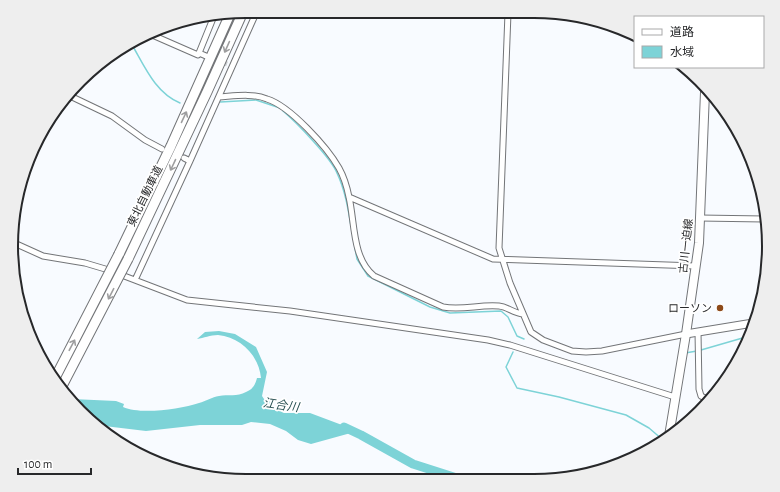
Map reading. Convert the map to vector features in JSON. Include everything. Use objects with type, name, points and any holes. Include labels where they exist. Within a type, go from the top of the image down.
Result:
[{"type":"highway","name":"東北自動車道","points":[[57,374],[119,254],[171,146],[228,18]]},
{"type":"highway","name":"東北自動車道","points":[[64,383],[128,259],[240,18]]},
{"type":"main road","name":"古川一迫線","points":[[670,429],[696,266],[700,218],[705,96]]},
{"type":"street","points":[[135,280],[219,97],[230,65],[253,18]]},
{"type":"street","points":[[508,18],[499,248],[502,260],[531,332],[535,336],[572,350],[586,352],[602,351],[749,323]]},
{"type":"street","points":[[198,53],[212,21]]},
{"type":"street","points":[[156,37],[198,55],[198,53],[206,56]]},
{"type":"street","points":[[219,97],[266,98],[283,106],[331,156],[343,176],[349,197],[360,259],[368,271],[374,276],[443,307],[452,309],[501,306],[516,314],[523,314]]},
{"type":"street","points":[[74,98],[112,116],[145,140],[162,149]]},
{"type":"street","points":[[184,158],[190,161]]},
{"type":"street","points":[[349,197],[487,257],[502,260],[696,266]]},
{"type":"street","points":[[700,218],[761,220]]},
{"type":"street","points":[[18,245],[42,256],[101,266],[187,300],[290,311],[488,340],[510,345],[675,399]]},
{"type":"street","points":[[698,332],[699,389],[701,396],[704,397]]},
{"type":"water","points":[[219,331],[235,334],[256,347],[267,372],[262,396],[266,402],[270,401],[273,407],[284,413],[310,413],[358,431],[311,444],[298,440],[286,431],[270,424],[251,422],[242,425],[200,425],[146,431],[106,426],[78,399],[116,401],[124,404],[123,407],[140,411],[150,411],[182,407],[222,395],[239,394],[250,390],[257,378],[261,378],[260,370],[253,355],[234,339],[215,335],[197,339],[205,332]]},
{"type":"waterway","points":[[134,48],[151,78],[164,92],[180,103]]},
{"type":"waterway","points":[[220,102],[256,100],[280,108]]},
{"type":"waterway","points":[[283,111],[313,140],[333,166],[340,179],[344,192],[351,226]]},
{"type":"waterway","points":[[355,248],[357,259],[368,276],[430,307],[450,313],[501,311],[508,317],[517,336],[524,339]]},
{"type":"waterway","points":[[701,350],[742,338]]},
{"type":"waterway","points":[[685,353],[697,351]]},
{"type":"waterway","points":[[513,352],[506,367],[517,388],[559,397],[626,415],[649,428],[659,437]]},
{"type":"waterway","name":"江合川","points":[[344,427],[413,464],[444,474]]},
{"type":"tunnel","points":[[209,57],[227,64]]},
{"type":"place","name":"ローソン","points":[[720,308]]}]
